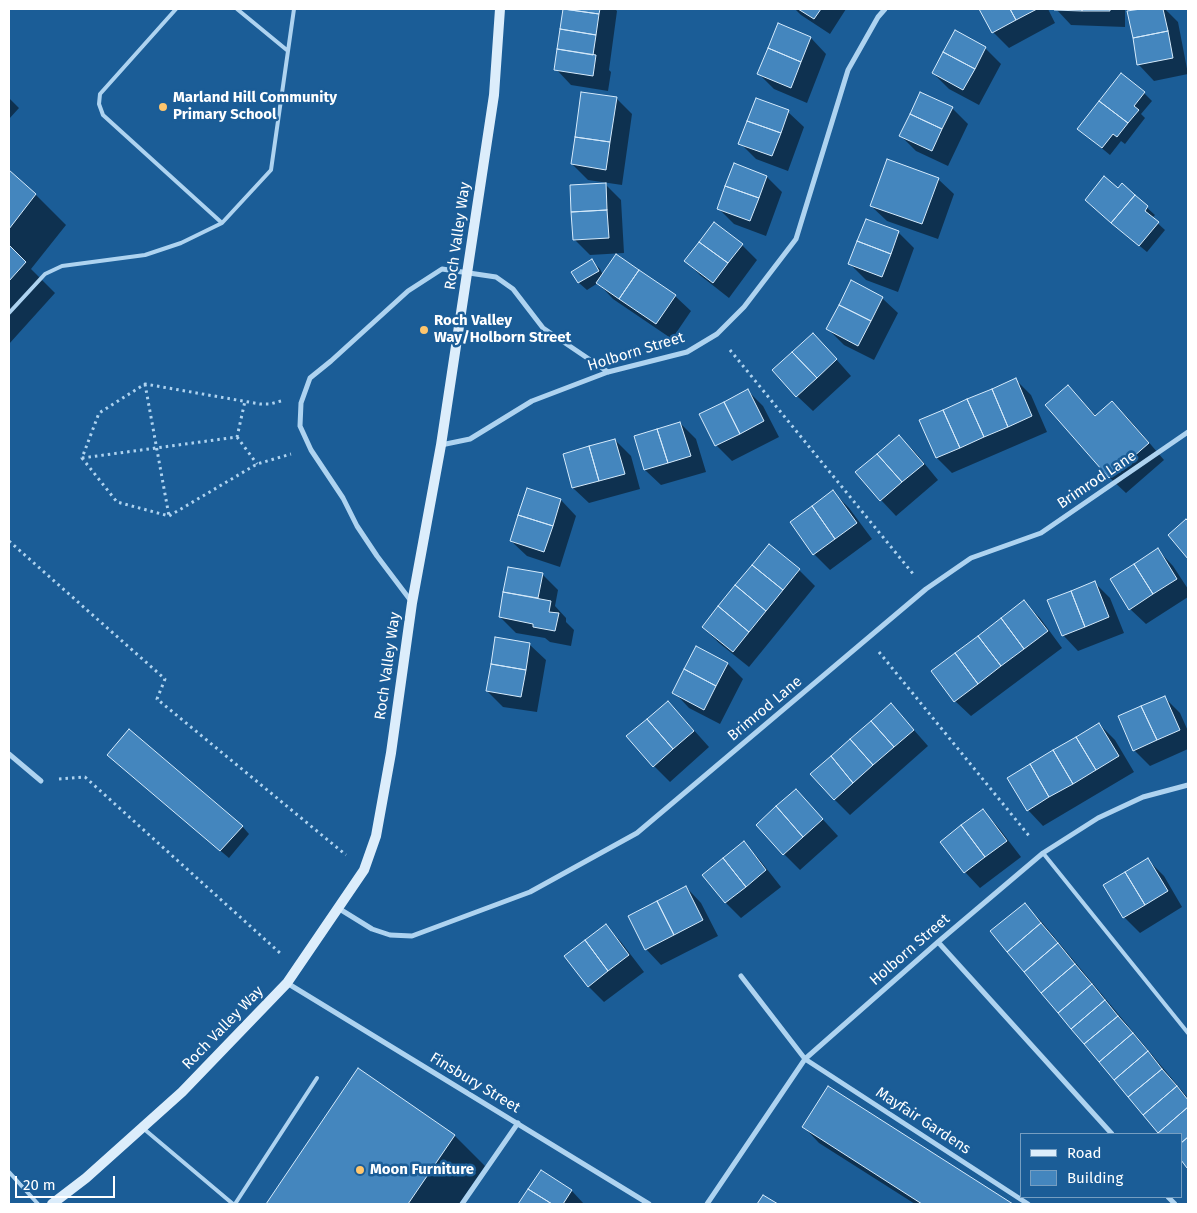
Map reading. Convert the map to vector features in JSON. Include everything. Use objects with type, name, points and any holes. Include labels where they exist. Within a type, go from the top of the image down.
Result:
[{"type":"main road","name":"Roch Valley Way","points":[[52,1204],[86,1178],[182,1092],[287,983],[364,870],[376,836],[391,753],[412,603],[441,445],[494,95],[500,9]]},
{"type":"street","name":"Holborn Street","points":[[441,445],[470,439],[532,401],[608,372],[687,352],[717,334],[744,307],[796,239],[848,70],[878,17],[885,9]]},
{"type":"street","points":[[412,603],[377,556],[358,526],[343,498],[311,450],[300,426],[302,403],[310,378],[408,290],[442,269],[496,277],[513,289],[543,328],[608,372]]},
{"type":"street","name":"Brimrod Lane","points":[[338,908],[372,929],[390,935],[412,936],[530,892],[637,833],[926,589],[971,558],[1041,533],[1188,432]]},
{"type":"street","points":[[9,754],[41,781]]},
{"type":"street","name":"Holborn Street","points":[[707,1204],[805,1059],[938,942],[1043,854],[1098,818],[1143,797],[1188,785]]},
{"type":"street","points":[[938,942],[1111,1133]]},
{"type":"street","name":"Mayfair Gardens","points":[[740,976],[805,1059],[1028,1204]]},
{"type":"street","name":"Finsbury Street","points":[[287,983],[649,1204]]},
{"type":"street","points":[[462,1204],[518,1123]]},
{"type":"lane","points":[[176,9],[100,94],[99,104],[103,116],[222,223]]},
{"type":"lane","points":[[237,9],[288,51]]},
{"type":"lane","points":[[9,313],[45,274],[62,266],[145,255],[181,243],[222,223],[271,170],[294,9]]},
{"type":"lane","points":[[1043,854],[1188,1033]]},
{"type":"lane","points":[[142,1127],[234,1204],[317,1078]]},
{"type":"lane","points":[[9,1172],[38,1204]]},
{"type":"path","points":[[717,334],[926,589]]},
{"type":"path","points":[[82,458],[99,413],[145,384],[260,404],[270,404],[305,392]]},
{"type":"path","points":[[145,384],[169,516]]},
{"type":"path","points":[[245,401],[237,437],[257,464]]},
{"type":"path","points":[[82,458],[237,437]]},
{"type":"path","points":[[82,458],[117,502],[169,516],[257,464],[297,452],[311,450]]},
{"type":"path","points":[[9,541],[165,680],[157,699],[364,870]]},
{"type":"path","points":[[867,638],[1043,854]]},
{"type":"path","points":[[41,781],[85,777],[298,968]]},
{"type":"building","points":[[563,9],[599,14],[596,35],[560,29]]},
{"type":"building","points":[[564,9],[600,9],[599,14]]},
{"type":"building","points":[[798,9],[821,9],[814,19]]},
{"type":"building","points":[[979,9],[1010,9],[1016,20],[992,33]]},
{"type":"building","points":[[1010,9],[1037,9],[1016,20]]},
{"type":"building","points":[[1082,9],[1082,11],[1054,10]]},
{"type":"building","points":[[1082,9],[1110,9],[1110,11],[1082,11]]},
{"type":"building","points":[[1163,9],[1168,31],[1133,38],[1127,11]]},
{"type":"building","points":[[778,23],[811,37],[801,62],[768,48]]},
{"type":"building","points":[[560,29],[596,35],[593,55],[557,49]]},
{"type":"building","points":[[955,30],[986,47],[975,69],[943,52]]},
{"type":"building","points":[[1168,31],[1173,58],[1137,65],[1133,38]]},
{"type":"building","points":[[768,48],[801,62],[791,88],[757,74]]},
{"type":"building","points":[[557,49],[596,55],[593,76],[554,70]]},
{"type":"building","points":[[943,52],[975,69],[963,90],[932,73]]},
{"type":"building","points":[[1121,73],[1145,92],[1134,106],[1139,110],[1128,123],[1099,101]]},
{"type":"building","points":[[581,92],[617,97],[610,142],[575,137]]},
{"type":"building","points":[[920,92],[953,107],[942,129],[910,114]]},
{"type":"building","points":[[756,98],[789,110],[781,133],[747,121]]},
{"type":"building","points":[[1099,101],[1128,123],[1117,137],[1113,134],[1102,148],[1077,129]]},
{"type":"building","points":[[910,114],[942,129],[932,151],[899,136]]},
{"type":"building","points":[[747,121],[781,133],[772,156],[738,144]]},
{"type":"building","points":[[575,137],[610,142],[606,170],[571,164]]},
{"type":"building","points":[[887,159],[939,178],[922,224],[870,206]]},
{"type":"building","points":[[734,163],[767,176],[759,198],[725,186]]},
{"type":"building","points":[[9,170],[36,194],[9,229]]},
{"type":"building","points":[[1104,176],[1118,188],[1122,183],[1135,195],[1111,223],[1085,200]]},
{"type":"building","points":[[606,183],[607,210],[571,212],[570,185]]},
{"type":"building","points":[[725,186],[759,198],[750,221],[717,209]]},
{"type":"building","points":[[1135,195],[1148,206],[1145,211],[1159,222],[1139,246],[1111,223]]},
{"type":"building","points":[[607,210],[609,238],[573,240],[571,212]]},
{"type":"building","points":[[866,219],[899,231],[891,254],[857,241]]},
{"type":"building","points":[[714,222],[743,244],[728,263],[699,242]]},
{"type":"building","points":[[857,241],[891,254],[882,277],[848,264]]},
{"type":"building","points":[[699,242],[728,263],[713,283],[684,261]]},
{"type":"building","points":[[9,245],[26,262],[9,281]]},
{"type":"building","points":[[616,254],[639,270],[619,299],[596,283]]},
{"type":"building","points":[[592,259],[599,271],[578,283],[571,272]]},
{"type":"building","points":[[639,270],[676,295],[656,324],[619,299]]},
{"type":"building","points":[[851,280],[883,297],[871,321],[839,305]]},
{"type":"building","points":[[839,305],[871,321],[858,346],[826,329]]},
{"type":"building","points":[[813,333],[837,359],[817,378],[792,352]]},
{"type":"building","points":[[792,352],[817,378],[796,397],[772,370]]},
{"type":"building","points":[[1016,378],[1032,416],[1008,427],[992,389]]},
{"type":"building","points":[[1068,385],[1095,416],[1112,401],[1149,443],[1109,478],[1045,405]]},
{"type":"building","points":[[748,389],[764,421],[740,434],[724,402]]},
{"type":"building","points":[[992,389],[1008,427],[984,437],[967,399]]},
{"type":"building","points":[[967,399],[984,437],[960,448],[943,410]]},
{"type":"building","points":[[724,402],[740,434],[715,446],[699,414]]},
{"type":"building","points":[[943,410],[960,448],[936,458],[919,420]]},
{"type":"building","points":[[680,422],[691,456],[668,463],[657,429]]},
{"type":"building","points":[[657,429],[668,463],[644,470],[634,436]]},
{"type":"building","points":[[899,435],[924,464],[902,482],[877,454]]},
{"type":"building","points":[[615,439],[625,474],[599,481],[589,446]]},
{"type":"building","points":[[589,446],[599,481],[572,488],[563,454]]},
{"type":"building","points":[[877,454],[902,482],[880,501],[855,472]]},
{"type":"building","points":[[527,488],[561,499],[553,526],[518,515]]},
{"type":"building","points":[[833,490],[857,523],[835,539],[812,506]]},
{"type":"building","points":[[812,506],[835,539],[813,555],[790,522]]},
{"type":"building","points":[[518,515],[553,526],[544,552],[510,541]]},
{"type":"building","points":[[1186,519],[1188,521],[1188,559],[1168,535]]},
{"type":"building","points":[[769,544],[800,569],[783,590],[752,565]]},
{"type":"building","points":[[1158,548],[1177,579],[1153,594],[1134,564]]},
{"type":"building","points":[[1134,564],[1153,594],[1129,610],[1110,579]]},
{"type":"building","points":[[752,565],[783,590],[766,611],[735,585]]},
{"type":"building","points":[[508,567],[543,573],[538,598],[503,592]]},
{"type":"building","points":[[1095,581],[1109,617],[1085,627],[1071,591]]},
{"type":"building","points":[[735,585],[766,611],[749,632],[718,606]]},
{"type":"building","points":[[1071,591],[1085,627],[1062,636],[1047,600]]},
{"type":"building","points":[[503,592],[551,601],[549,612],[559,613],[555,631],[499,617]]},
{"type":"building","points":[[1024,600],[1048,631],[1024,649],[1001,618]]},
{"type":"building","points":[[718,606],[749,632],[733,652],[702,627]]},
{"type":"building","points":[[1001,618],[1024,649],[1001,666],[978,636]]},
{"type":"building","points":[[978,636],[1001,666],[978,684],[955,653]]},
{"type":"building","points":[[495,637],[530,643],[526,670],[491,664]]},
{"type":"building","points":[[696,646],[728,663],[716,686],[684,669]]},
{"type":"building","points":[[955,653],[978,684],[954,702],[931,671]]},
{"type":"building","points":[[491,664],[526,670],[521,697],[486,691]]},
{"type":"building","points":[[684,669],[716,686],[704,710],[672,693]]},
{"type":"building","points":[[1165,696],[1180,730],[1157,740],[1141,706]]},
{"type":"building","points":[[668,701],[694,731],[673,749],[647,719]]},
{"type":"building","points":[[891,703],[914,730],[894,747],[871,721]]},
{"type":"building","points":[[1141,706],[1157,740],[1133,751],[1118,716]]},
{"type":"building","points":[[647,719],[673,749],[653,767],[626,736]]},
{"type":"building","points":[[871,721],[894,747],[873,765],[850,739]]},
{"type":"building","points":[[1099,723],[1119,756],[1096,770],[1076,737]]},
{"type":"building","points":[[129,729],[243,826],[220,851],[107,755]]},
{"type":"building","points":[[1076,737],[1096,770],[1073,784],[1053,750]]},
{"type":"building","points":[[850,739],[873,765],[853,783],[831,756]]},
{"type":"building","points":[[1053,750],[1073,784],[1049,797],[1030,764]]},
{"type":"building","points":[[831,756],[853,783],[834,800],[810,774]]},
{"type":"building","points":[[1030,764],[1049,797],[1027,811],[1007,778]]},
{"type":"building","points":[[796,789],[823,819],[803,837],[776,806]]},
{"type":"building","points":[[776,806],[803,837],[783,855],[756,825]]},
{"type":"building","points":[[983,809],[1007,841],[985,857],[961,825]]},
{"type":"building","points":[[961,825],[985,857],[964,873],[940,842]]},
{"type":"building","points":[[744,841],[766,870],[746,887],[723,858]]},
{"type":"building","points":[[723,858],[746,887],[725,903],[702,875]]},
{"type":"building","points":[[1148,858],[1168,891],[1145,905],[1125,872]]},
{"type":"building","points":[[1125,872],[1145,905],[1123,918],[1103,885]]},
{"type":"building","points":[[686,886],[703,920],[674,935],[657,901]]},
{"type":"building","points":[[657,901],[674,935],[645,950],[628,916]]},
{"type":"building","points":[[1025,903],[1041,923],[1007,952],[990,931]]},
{"type":"building","points":[[1041,923],[1058,943],[1024,972],[1007,952]]},
{"type":"building","points":[[606,924],[629,955],[608,971],[585,940]]},
{"type":"building","points":[[585,940],[608,971],[588,987],[564,956]]},
{"type":"building","points":[[1058,943],[1075,964],[1041,993],[1024,972]]},
{"type":"building","points":[[1075,964],[1092,984],[1058,1013],[1041,993]]},
{"type":"building","points":[[1092,984],[1105,1000],[1071,1029],[1058,1013]]},
{"type":"building","points":[[1105,1000],[1118,1016],[1084,1044],[1071,1029]]},
{"type":"building","points":[[1118,1016],[1133,1033],[1099,1062],[1084,1044]]},
{"type":"building","points":[[1133,1033],[1148,1051],[1114,1080],[1099,1062]]},
{"type":"building","points":[[1148,1051],[1162,1069],[1128,1097],[1114,1080]]},
{"type":"building","name":"Moon Furniture","points":[[358,1068],[455,1135],[408,1204],[266,1204]]},
{"type":"building","points":[[1162,1069],[1177,1086],[1143,1115],[1128,1097]]},
{"type":"building","points":[[828,1086],[1013,1204],[922,1204],[802,1127]]},
{"type":"building","points":[[1177,1086],[1188,1100],[1188,1107],[1158,1133],[1143,1115]]},
{"type":"building","points":[[1188,1107],[1188,1137],[1182,1142],[1182,1133],[1158,1133]]},
{"type":"building","points":[[1188,1137],[1187,1168],[1182,1161],[1182,1142]]},
{"type":"building","points":[[541,1170],[572,1190],[563,1204],[552,1204],[528,1189]]},
{"type":"building","points":[[528,1189],[552,1204],[518,1204]]},
{"type":"building","points":[[763,1195],[778,1204],[757,1204]]},
{"type":"place","name":"Marland Hill Community Primary School","points":[[163,107]]},
{"type":"place","name":"Roch Valley Way/Holborn Street","points":[[424,330]]},
{"type":"place","name":"Moon Furniture","points":[[360,1170]]}]
